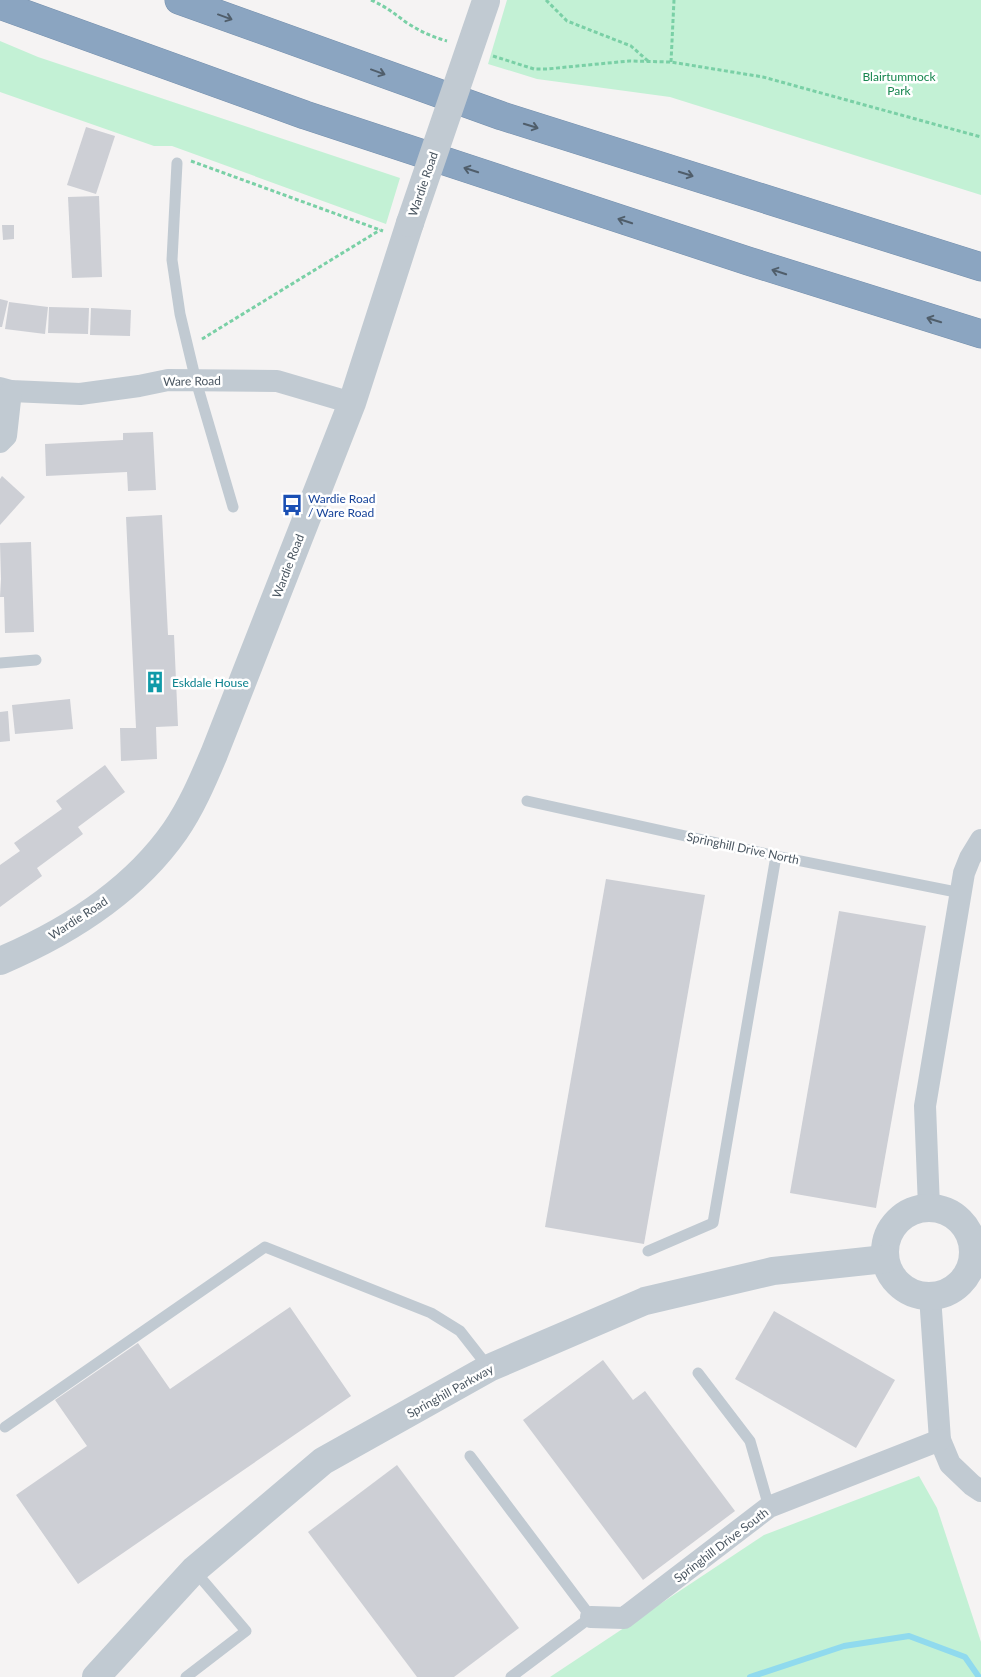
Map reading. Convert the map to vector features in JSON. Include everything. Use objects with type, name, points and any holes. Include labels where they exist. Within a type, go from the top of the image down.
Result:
[{"type":"highway","points":[[179,0],[502,116],[981,267]]},
{"type":"highway","points":[[0,6],[305,115],[738,258],[981,334]]},
{"type":"street","name":"Wardie Road","points":[[0,961],[26,950],[74,924],[147,866],[175,831],[196,794],[214,754],[352,403],[398,230],[486,0]]},
{"type":"street","name":"Ware Road","points":[[5,389],[80,394],[168,380],[277,381],[352,403]]},
{"type":"street","points":[[0,442],[6,436],[5,389]]},
{"type":"street","points":[[929,1207],[925,1106],[964,872],[981,840]]},
{"type":"street","points":[[929,1207],[942,1209],[954,1214],[963,1223],[977,1247],[967,1276],[958,1286],[945,1294],[930,1296],[918,1295],[906,1290],[896,1282],[889,1271],[885,1259],[885,1244],[890,1229],[900,1218],[914,1210],[929,1207]]},
{"type":"street","name":"Springhill Parkway","points":[[96,1677],[194,1570],[323,1461],[489,1368],[645,1301],[773,1271],[885,1259]]},
{"type":"street","points":[[930,1296],[940,1440],[950,1464],[978,1487]]},
{"type":"street","name":"Springhill Drive South","points":[[591,1617],[624,1618],[769,1507],[940,1440]]},
{"type":"lane","points":[[177,163],[172,260],[180,314],[196,381],[233,507]]},
{"type":"lane","points":[[0,664],[36,660]]},
{"type":"lane","name":"Springhill Drive North","points":[[527,801],[776,856],[961,893]]},
{"type":"lane","points":[[648,1251],[713,1223],[776,856]]},
{"type":"lane","points":[[5,1427],[265,1247],[431,1313],[460,1331],[489,1368]]},
{"type":"lane","points":[[698,1373],[750,1441],[769,1507]]},
{"type":"lane","points":[[470,1456],[591,1617],[511,1677]]},
{"type":"lane","points":[[186,1677],[246,1631],[194,1570]]},
{"type":"path","points":[[371,0],[388,8],[426,34],[453,43]]},
{"type":"path","points":[[546,0],[567,21],[631,46],[649,62]]},
{"type":"path","points":[[670,62],[674,0]]},
{"type":"path","points":[[488,55],[534,69],[547,70],[629,61],[670,62],[763,76],[981,137]]},
{"type":"path","points":[[177,163],[179,157],[398,230]]},
{"type":"path","points":[[188,347],[398,230]]},
{"type":"green space","name":"Blairtummock Park","points":[[507,0],[981,0],[981,195],[670,97],[537,79],[488,64]]},
{"type":"green space","points":[[0,41],[38,57],[400,178],[386,224],[172,146],[154,146],[0,92]]},
{"type":"green space","points":[[919,1476],[937,1508],[981,1642],[981,1677],[550,1677],[764,1535]]},
{"type":"building","points":[[86,127],[115,136],[96,194],[67,185]]},
{"type":"building","points":[[99,196],[102,277],[72,278],[68,197]]},
{"type":"building","points":[[2,225],[14,225],[14,239],[3,240]]},
{"type":"building","points":[[0,299],[8,301],[2,327],[0,327]]},
{"type":"building","points":[[9,302],[48,307],[45,334],[5,329]]},
{"type":"building","points":[[49,307],[89,308],[88,334],[48,333]]},
{"type":"building","points":[[91,308],[131,310],[130,336],[90,335]]},
{"type":"building","points":[[153,432],[156,490],[128,491],[127,472],[46,476],[45,444],[123,440],[123,433]]},
{"type":"building","points":[[2,476],[25,497],[0,525],[0,479]]},
{"type":"building","points":[[162,515],[168,635],[174,635],[178,726],[156,727],[157,759],[121,761],[120,728],[136,728],[126,517]]},
{"type":"building","points":[[31,542],[34,632],[5,633],[4,597],[0,597],[0,543]]},
{"type":"building","points":[[70,699],[73,729],[15,734],[12,705]]},
{"type":"building","points":[[8,711],[10,741],[0,742],[0,712]]},
{"type":"building","points":[[105,765],[125,792],[78,827],[83,834],[37,868],[42,876],[0,907],[0,865],[20,851],[14,843],[62,809],[56,801]]},
{"type":"building","points":[[606,879],[705,895],[644,1244],[545,1227]]},
{"type":"building","points":[[839,911],[926,926],[876,1208],[790,1193]]},
{"type":"building","points":[[290,1307],[351,1396],[78,1584],[16,1495],[87,1446],[55,1400],[138,1343],[170,1389]]},
{"type":"building","points":[[774,1311],[895,1380],[856,1448],[735,1379]]},
{"type":"building","points":[[603,1360],[633,1400],[645,1391],[735,1511],[643,1580],[523,1420]]},
{"type":"building","points":[[397,1465],[519,1628],[454,1677],[417,1677],[308,1532]]},
{"type":"waterway","points":[[750,1677],[844,1646],[909,1636],[965,1657],[979,1677]]},
{"type":"place","name":"Wardie Road / Ware Road","points":[[292,505]]},
{"type":"place","name":"Eskdale House","points":[[155,682]]}]
